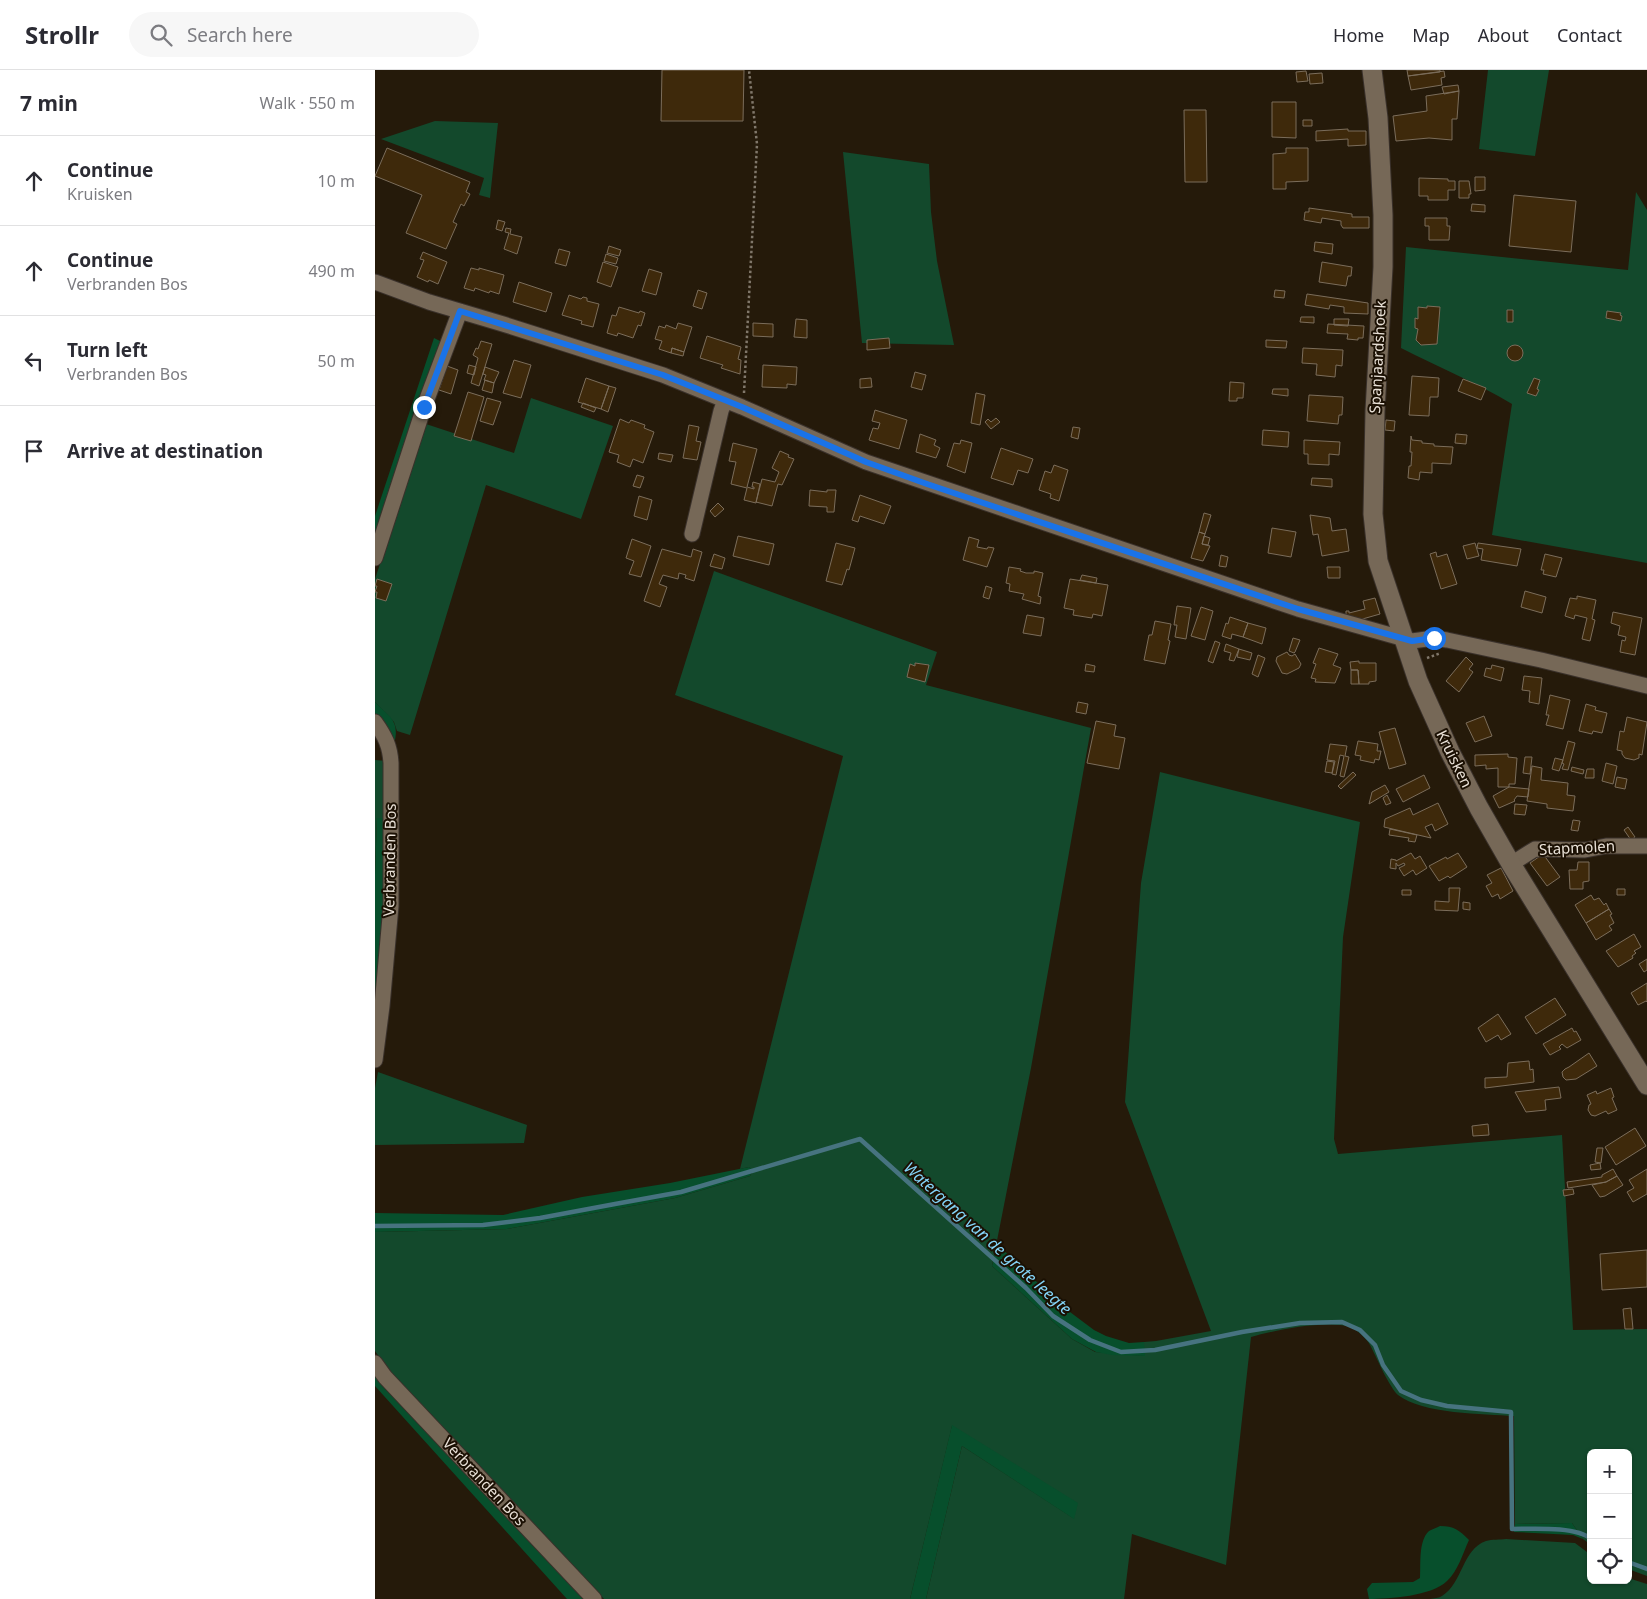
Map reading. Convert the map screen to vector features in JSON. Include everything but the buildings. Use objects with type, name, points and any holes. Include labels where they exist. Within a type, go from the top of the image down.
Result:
[{"type":"street","name":"Spanjaardshoek","points":[[1372,70],[1378,118],[1383,215],[1383,267],[1375,411],[1373,514],[1379,561],[1404,640]]},
{"type":"street","points":[[375,282],[429,302],[663,375],[858,458],[927,484],[1298,609],[1404,640],[1412,641],[1434,638],[1447,640],[1541,660],[1647,686]]},
{"type":"street","points":[[375,558],[424,407],[460,311]]},
{"type":"street","points":[[692,534],[725,400]]},
{"type":"street","name":"Kruisken","points":[[1404,640],[1418,681],[1450,752],[1479,808],[1511,864],[1647,1085]]},
{"type":"street","name":"Verbranden Bos","points":[[375,722],[387,738],[391,750],[391,906],[375,1060]]},
{"type":"street","name":"Stapmolen","points":[[1511,864],[1535,849],[1585,850],[1606,846],[1647,846]]},
{"type":"street","name":"Verbranden Bos","points":[[375,1363],[385,1376],[594,1599]]},
{"type":"path","points":[[742,407],[744,402],[757,144],[749,70]]},
{"type":"green space","points":[[1488,70],[1549,70],[1535,156],[1479,149]]},
{"type":"green space","points":[[435,121],[498,123],[490,198],[479,195],[484,178],[381,139]]},
{"type":"green space","points":[[843,152],[929,164],[931,212],[937,261],[954,345],[862,343]]},
{"type":"green space","points":[[1636,192],[1647,210],[1647,563],[1492,535],[1512,404],[1401,348],[1406,247],[1628,270]]},
{"type":"green space","points":[[434,338],[442,342],[375,549],[375,516]]},
{"type":"green space","points":[[531,398],[613,426],[581,519],[486,485],[410,735],[397,731],[394,722],[375,702],[375,579],[426,424],[514,453]]},
{"type":"green space","points":[[714,571],[937,652],[926,685],[1091,728],[1031,1068],[992,1266],[1072,1339],[1095,1352],[1144,1356],[1144,1342],[1211,1331],[1125,1102],[1141,883],[1160,772],[1360,822],[1343,937],[1334,1139],[1338,1154],[1562,1135],[1573,1330],[1647,1329],[1647,1576],[1632,1570],[1632,1449],[1587,1449],[1587,1542],[1572,1523],[1515,1524],[1514,1416],[1454,1412],[1422,1406],[1409,1401],[1394,1391],[1370,1345],[1358,1332],[1350,1327],[1340,1325],[1314,1325],[1251,1337],[1226,1565],[1132,1534],[1124,1599],[926,1599],[962,1446],[1073,1518],[952,1426],[910,1599],[604,1599],[391,1374],[375,1351],[375,1232],[507,1229],[675,1198],[750,1176],[753,1171],[749,1167],[740,1169],[843,756],[675,695]]},
{"type":"green space","points":[[375,702],[390,716],[395,725],[396,737],[394,745],[375,717]]},
{"type":"green space","points":[[375,760],[387,761],[387,818],[377,818],[375,874]]},
{"type":"green space","points":[[377,818],[387,818],[386,908],[375,1036],[375,874]]},
{"type":"green space","points":[[378,1072],[527,1125],[524,1143],[375,1145],[375,1088]]},
{"type":"green space","points":[[749,1167],[753,1170],[750,1176],[675,1198],[507,1229],[375,1232],[375,1213],[503,1215],[582,1197],[670,1183]]},
{"type":"green space","points":[[997,1244],[1062,1306],[1094,1330],[1129,1343],[1144,1342],[1145,1356],[1112,1355],[1096,1352],[1072,1339],[992,1266]]},
{"type":"green space","points":[[375,1371],[584,1599],[567,1599],[375,1386]]},
{"type":"green space","points":[[952,1425],[1078,1503],[1074,1519],[962,1446],[926,1599],[910,1599]]},
{"type":"green space","points":[[1572,1523],[1583,1539],[1573,1535],[1514,1532],[1515,1524]]},
{"type":"green space","points":[[1440,1526],[1456,1529],[1469,1540],[1451,1577],[1440,1586],[1421,1593],[1369,1599],[1367,1589],[1372,1583],[1413,1582],[1420,1578],[1421,1553],[1425,1535]]},
{"type":"green space","points":[[1506,1539],[1575,1543],[1587,1552],[1587,1584],[1632,1584],[1632,1579],[1647,1584],[1647,1599],[1430,1599],[1441,1597],[1449,1590],[1472,1551],[1478,1545],[1488,1540]]},
{"type":"waterway","name":"Watergang van de grote leegte","points":[[375,1226],[483,1225],[540,1218],[681,1192],[860,1139],[1026,1288],[1053,1316],[1090,1340],[1121,1352],[1155,1350],[1242,1332],[1300,1323],[1342,1322],[1360,1330],[1375,1345],[1383,1365],[1401,1391],[1421,1400],[1447,1406],[1511,1412],[1512,1529],[1565,1530],[1587,1537]]},
{"type":"waterway","name":"Watergang van de grote leegte","points":[[1632,1563],[1647,1569]]},
{"type":"route","points":[[424,407],[460,311],[663,375],[717,396],[866,462],[1298,609],[1367,630],[1412,641],[1434,638]]}]
